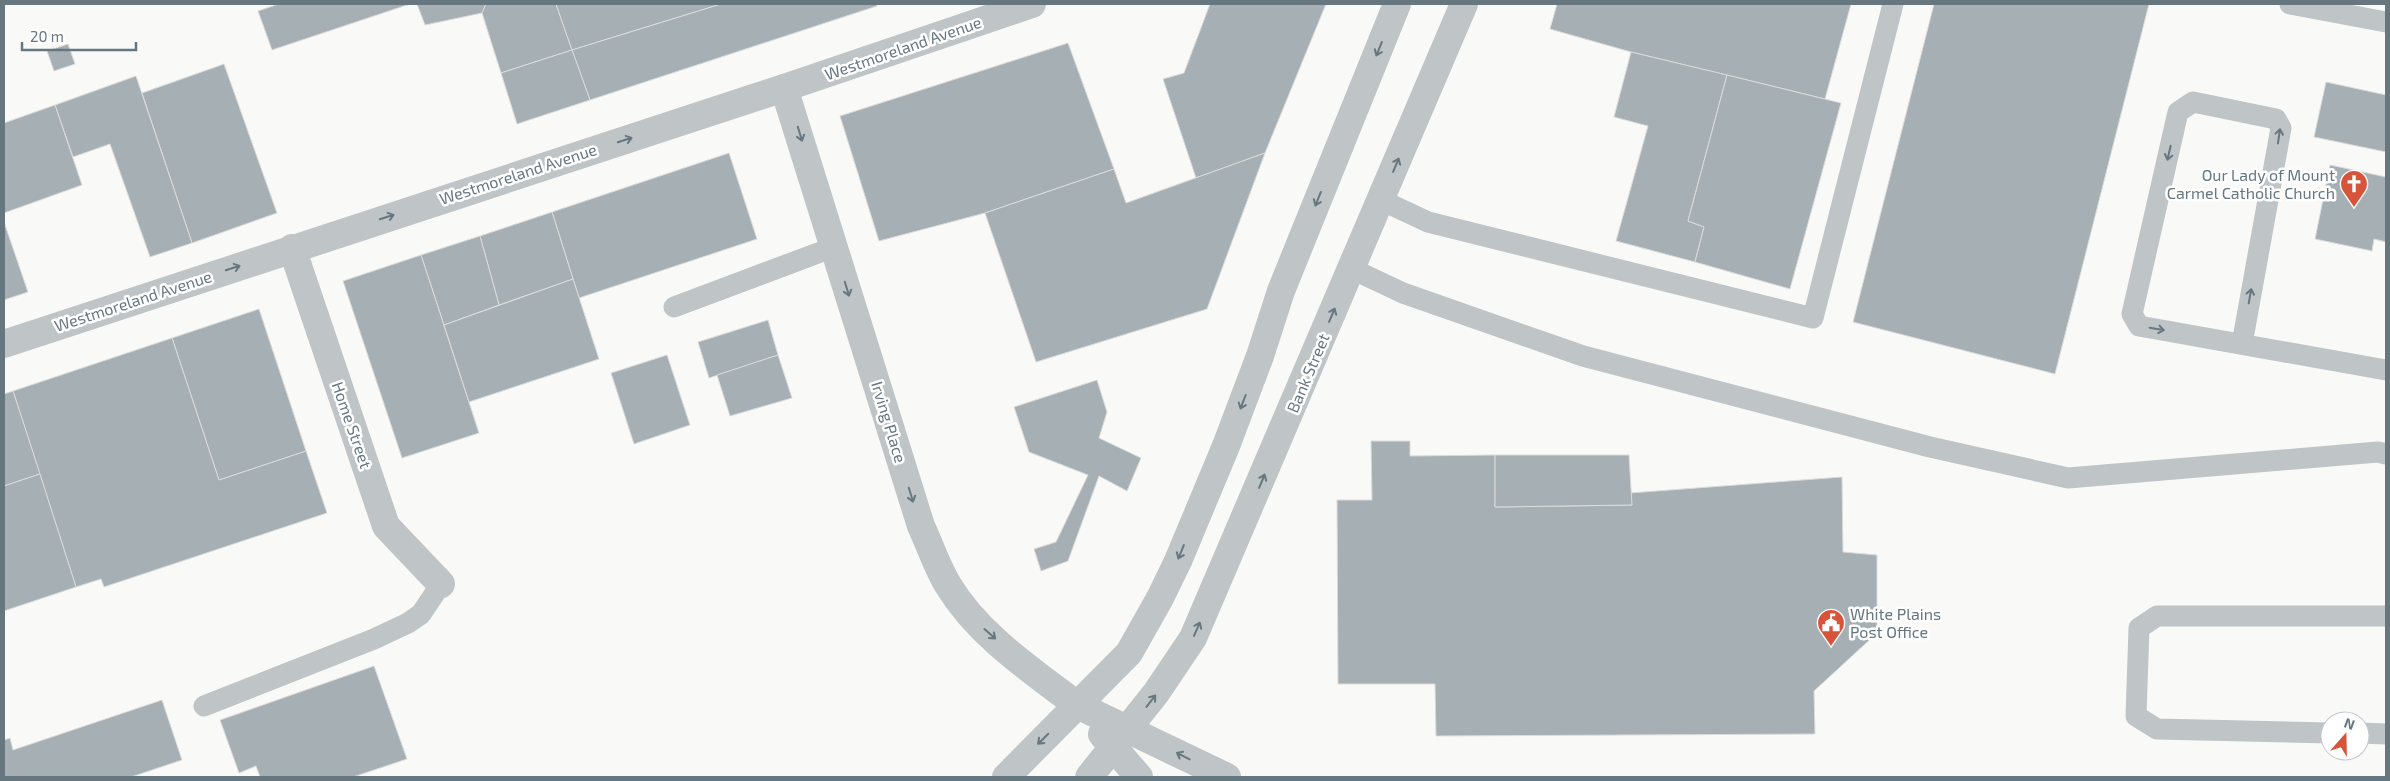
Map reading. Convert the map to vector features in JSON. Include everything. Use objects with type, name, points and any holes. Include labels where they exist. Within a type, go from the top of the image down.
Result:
[{"type":"street","name":"Westmoreland Avenue","points":[[4,344],[784,88],[1032,4]]},
{"type":"street","points":[[1006,777],[1129,653],[1178,562],[1260,356],[1280,291],[1397,4]]},
{"type":"street","name":"Bank Street","points":[[1090,777],[1172,672],[1193,638],[1464,4]]},
{"type":"street","name":"Irving Place","points":[[784,88],[921,526],[948,585],[972,618],[1021,662],[1121,738],[1227,777]]},
{"type":"street","name":"Home Street","points":[[292,248],[386,526],[441,584]]},
{"type":"street","points":[[1121,738],[1139,777]]},
{"type":"lane","points":[[1381,200],[1428,222],[1813,318],[1893,4]]},
{"type":"lane","points":[[2290,4],[2386,22]]},
{"type":"lane","points":[[2242,344],[2281,128],[2276,119],[2193,102],[2178,112],[2132,314],[2139,326],[2386,370]]},
{"type":"lane","points":[[674,306],[834,246]]},
{"type":"lane","points":[[1352,269],[1403,293],[1583,356],[1930,447],[2068,478],[2378,452],[2386,454]]},
{"type":"lane","points":[[204,706],[374,639],[408,623],[421,614],[441,584]]},
{"type":"lane","points":[[2320,733],[2157,730],[2136,716],[2139,628],[2157,616],[2386,616]]},
{"type":"lane","points":[[2370,733],[2386,734]]},
{"type":"building","points":[[279,4],[410,4],[272,50],[258,11]]},
{"type":"building","points":[[417,4],[486,4],[482,13],[425,25]]},
{"type":"building","points":[[486,4],[556,4],[572,50],[501,73],[482,13]]},
{"type":"building","points":[[556,4],[721,4],[572,50]]},
{"type":"building","points":[[721,4],[876,4],[877,6],[590,100],[572,50]]},
{"type":"building","points":[[1210,4],[1326,4],[1265,153],[1196,178],[1163,79],[1184,73]]},
{"type":"building","points":[[1557,4],[1851,4],[1825,99],[1631,52],[1550,29]]},
{"type":"building","points":[[1934,4],[2149,4],[2055,374],[1853,322]]},
{"type":"building","points":[[1068,43],[1114,169],[985,213],[879,241],[840,116]]},
{"type":"building","points":[[68,44],[75,64],[54,71],[47,51]]},
{"type":"building","points":[[572,50],[590,100],[517,124],[501,73]]},
{"type":"building","points":[[1631,52],[1727,75],[1688,221],[1704,227],[1695,262],[1616,241],[1648,126],[1614,117]]},
{"type":"building","points":[[224,64],[277,213],[192,243],[142,93]]},
{"type":"building","points":[[1727,75],[1841,103],[1790,289],[1695,262],[1704,227],[1688,221]]},
{"type":"building","points":[[136,76],[192,243],[150,257],[110,144],[73,157],[55,105]]},
{"type":"building","name":"Our Lady of Mount Carmel Catholic Church","points":[[2326,82],[2386,95],[2386,152],[2314,137]]},
{"type":"building","points":[[55,105],[82,185],[4,213],[4,123]]},
{"type":"building","points":[[729,153],[757,239],[579,298],[552,212]]},
{"type":"building","points":[[1265,153],[1207,309],[1036,362],[985,213],[1114,169],[1126,203]]},
{"type":"building","name":"Our Lady of Mount Carmel Catholic Church","points":[[2330,165],[2386,177],[2386,242],[2374,239],[2372,251],[2315,239]]},
{"type":"building","points":[[552,212],[573,279],[499,305],[480,236]]},
{"type":"building","points":[[4,222],[28,292],[4,300]]},
{"type":"building","points":[[480,236],[499,305],[444,325],[421,255]]},
{"type":"building","points":[[421,255],[479,433],[402,458],[343,281]]},
{"type":"building","points":[[573,279],[599,359],[469,402],[444,325]]},
{"type":"building","points":[[259,309],[306,451],[219,480],[172,338]]},
{"type":"building","points":[[768,320],[778,355],[709,378],[698,342]]},
{"type":"building","points":[[172,338],[219,480],[306,451],[327,513],[104,587],[101,579],[76,587],[13,391]]},
{"type":"building","points":[[667,355],[690,425],[634,444],[611,373]]},
{"type":"building","points":[[778,355],[792,398],[730,416],[717,375]]},
{"type":"building","points":[[1097,380],[1107,412],[1099,438],[1141,458],[1127,491],[1099,476],[1068,561],[1041,571],[1034,549],[1056,542],[1088,475],[1029,452],[1014,407]]},
{"type":"building","points":[[13,391],[40,474],[4,486],[4,394]]},
{"type":"building","points":[[1371,441],[1410,441],[1410,456],[1495,455],[1495,507],[1632,505],[1630,493],[1842,477],[1843,552],[1877,555],[1877,633],[1814,691],[1815,734],[1436,736],[1435,684],[1338,684],[1337,500],[1372,500]]},
{"type":"building","points":[[1495,455],[1629,455],[1632,505],[1495,507]]},
{"type":"building","points":[[40,474],[76,587],[4,611],[4,486]]},
{"type":"building","points":[[374,666],[407,759],[353,777],[260,777],[256,766],[239,773],[220,720]]},
{"type":"building","points":[[162,700],[182,760],[131,777],[4,777],[4,740],[10,738],[13,750]]},
{"type":"place","name":"Our Lady of Mount Carmel Catholic Church","points":[[2354,208]]},
{"type":"place","name":"White Plains Post Office","points":[[1831,647]]}]
